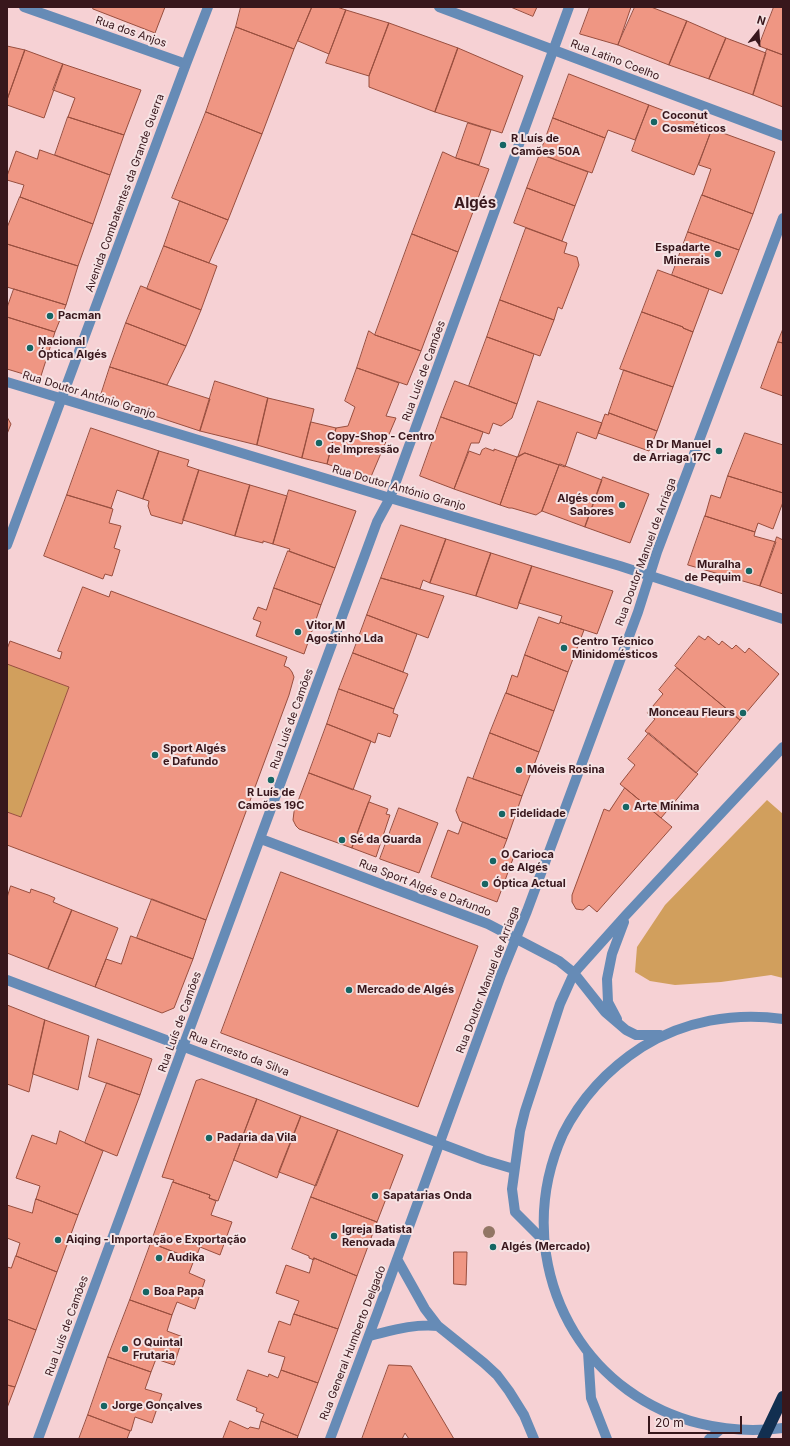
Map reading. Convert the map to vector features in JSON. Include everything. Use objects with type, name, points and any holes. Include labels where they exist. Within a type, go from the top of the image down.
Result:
[{"type":"highway","points":[[761,1436],[783,1397]]},
{"type":"street","name":"Rua dos Anjos","points":[[24,7],[186,64]]},
{"type":"street","name":"Avenida Combatentes da Grande Guerra","points":[[7,545],[208,7]]},
{"type":"street","name":"Rua Latino Coelho","points":[[439,7],[783,136]]},
{"type":"street","name":"Rua Luís de Camões","points":[[38,1439],[377,522],[390,498],[569,7]]},
{"type":"street","name":"Rua Doutor Manuel de Arriaga","points":[[440,1143],[501,975],[533,896],[630,634],[657,552],[783,218]]},
{"type":"street","name":"Rua Doutor António Granjo","points":[[7,382],[390,498],[605,561],[783,618]]},
{"type":"street","points":[[544,1241],[515,1212],[512,1189],[514,1169],[520,1131],[534,1083],[560,1004],[574,973],[626,915],[783,747]]},
{"type":"street","name":"Rua Sport Algés e Dafundo","points":[[261,839],[488,924],[550,955],[574,973],[605,1012],[620,1026],[636,1035],[664,1035]]},
{"type":"street","points":[[620,1026],[608,1002],[607,979],[612,954],[626,915]]},
{"type":"street","name":"Rua Ernesto da Silva","points":[[7,980],[484,1160],[514,1169]]},
{"type":"street","points":[[783,1019],[746,1016],[718,1019],[690,1025],[664,1035],[630,1055],[600,1080],[576,1111],[558,1145],[552,1164],[544,1202],[544,1241],[549,1271],[558,1300],[571,1327],[588,1352],[606,1372],[626,1389],[648,1403],[677,1417],[721,1429],[761,1436],[783,1428]]},
{"type":"street","name":"Rua General Humberto Delgado","points":[[330,1439],[440,1143]]},
{"type":"street","points":[[397,1259],[426,1309],[438,1326],[469,1349],[497,1375],[518,1404],[534,1439]]},
{"type":"street","points":[[369,1336],[416,1326],[438,1326]]},
{"type":"street","points":[[588,1352],[591,1398],[607,1439]]},
{"type":"street","points":[[709,1439],[721,1429]]},
{"type":"shaded area","points":[[7,663],[69,687],[21,817],[7,812]]},
{"type":"shaded area","points":[[767,800],[783,814],[783,978],[771,975],[721,982],[675,985],[650,981],[635,972],[637,947],[665,905]]},
{"type":"building","points":[[94,7],[165,7],[155,33],[93,9]]},
{"type":"building","points":[[241,7],[312,7],[294,49],[236,27]]},
{"type":"building","points":[[312,7],[337,7],[346,10],[329,54],[298,41]]},
{"type":"building","points":[[511,7],[537,7],[533,16]]},
{"type":"building","points":[[590,7],[631,7],[618,45],[580,34]]},
{"type":"building","points":[[635,7],[651,7],[687,21],[669,65],[618,45]]},
{"type":"building","points":[[774,7],[783,7],[783,55],[759,46]]},
{"type":"building","points":[[346,10],[389,23],[369,76],[326,63]]},
{"type":"building","points":[[687,21],[726,38],[709,79],[669,65]]},
{"type":"building","points":[[389,23],[458,48],[435,112],[369,87],[369,76]]},
{"type":"building","points":[[236,27],[294,49],[262,134],[206,112]]},
{"type":"building","points":[[726,38],[766,53],[753,95],[709,79]]},
{"type":"building","points":[[7,46],[25,50],[7,100]]},
{"type":"building","points":[[458,48],[523,76],[502,133],[435,112]]},
{"type":"building","points":[[767,49],[783,55],[783,107],[753,95]]},
{"type":"building","points":[[25,50],[63,64],[44,118],[7,105],[7,100]]},
{"type":"building","points":[[63,64],[141,90],[124,135],[68,117],[75,98],[53,90]]},
{"type":"building","points":[[569,74],[649,105],[635,140],[608,130],[605,138],[553,118]]},
{"type":"building","points":[[649,105],[712,129],[694,175],[632,151]]},
{"type":"building","points":[[206,112],[262,134],[228,220],[172,198]]},
{"type":"building","points":[[68,117],[124,135],[110,175],[55,155]]},
{"type":"building","points":[[553,118],[605,138],[592,173],[540,154]]},
{"type":"building","points":[[468,123],[491,130],[479,165],[456,158]]},
{"type":"building","points":[[712,129],[775,152],[753,214],[702,195],[711,169],[699,165]]},
{"type":"building","points":[[40,150],[110,175],[93,224],[20,197],[24,185],[7,180],[16,151],[37,159]]},
{"type":"building","points":[[443,152],[489,169],[458,252],[412,234]]},
{"type":"building","points":[[540,154],[588,172],[575,206],[527,188]]},
{"type":"building","points":[[527,188],[575,206],[562,241],[514,223]]},
{"type":"building","points":[[702,195],[753,214],[739,250],[688,232]]},
{"type":"building","points":[[20,197],[93,224],[78,266],[7,244],[7,228]]},
{"type":"building","points":[[180,201],[228,220],[209,263],[164,246]]},
{"type":"building","points":[[526,228],[567,243],[564,253],[577,257],[579,265],[562,309],[558,307],[554,320],[500,300]]},
{"type":"building","points":[[688,232],[739,250],[722,294],[672,275]]},
{"type":"building","points":[[412,234],[458,252],[421,351],[375,335]]},
{"type":"building","points":[[7,244],[78,266],[66,305],[7,287]]},
{"type":"building","points":[[164,246],[217,266],[201,310],[147,289]]},
{"type":"building","points":[[658,270],[709,289],[693,332],[642,312]]},
{"type":"building","points":[[141,286],[201,310],[186,346],[126,323]]},
{"type":"building","points":[[14,289],[66,305],[55,332],[7,317],[7,308]]},
{"type":"building","points":[[500,300],[554,320],[540,356],[487,337]]},
{"type":"building","points":[[642,312],[693,332],[673,387],[620,369]]},
{"type":"building","points":[[7,317],[55,332],[40,379],[7,369]]},
{"type":"building","points":[[126,323],[186,346],[167,385],[110,367]]},
{"type":"building","points":[[783,329],[783,343],[778,342]]},
{"type":"building","points":[[369,331],[375,335],[421,351],[407,385],[357,368]]},
{"type":"building","points":[[487,337],[534,354],[517,404],[469,386]]},
{"type":"building","points":[[778,342],[783,343],[783,396],[761,388]]},
{"type":"building","points":[[110,367],[210,399],[200,431],[100,398]]},
{"type":"building","points":[[357,368],[399,383],[386,416],[396,418],[370,479],[327,464],[336,428],[348,426],[355,407],[345,401]]},
{"type":"building","points":[[624,370],[673,387],[657,431],[609,413]]},
{"type":"building","points":[[215,381],[268,398],[257,445],[200,431]]},
{"type":"building","points":[[455,381],[517,404],[512,418],[501,426],[493,423],[489,434],[441,417]]},
{"type":"building","points":[[268,398],[314,409],[302,458],[257,445]]},
{"type":"building","points":[[538,401],[602,423],[596,439],[577,432],[565,467],[525,453],[518,457]]},
{"type":"building","points":[[609,413],[657,431],[649,451],[598,433],[605,414],[608,415]]},
{"type":"building","points":[[7,417],[11,424],[7,434]]},
{"type":"building","points":[[441,417],[483,432],[479,443],[471,443],[454,489],[420,476]]},
{"type":"building","name":"Copy-Shop - Centro de Impressão","points":[[311,422],[336,428],[327,464],[302,458]]},
{"type":"building","points":[[91,428],[159,451],[143,499],[117,490],[111,508],[67,495]]},
{"type":"building","points":[[745,433],[783,445],[783,493],[728,476]]},
{"type":"building","points":[[486,448],[494,451],[494,449],[517,457],[500,505],[454,489],[469,451],[480,455],[482,450]]},
{"type":"building","points":[[159,451],[189,460],[187,466],[199,470],[182,524],[151,515],[148,506],[149,501],[143,499]]},
{"type":"building","points":[[525,453],[559,465],[542,511],[536,515],[500,505],[517,457]]},
{"type":"building","points":[[560,464],[602,480],[585,527],[542,511]]},
{"type":"building","points":[[199,470],[250,485],[235,536],[183,520]]},
{"type":"building","points":[[728,476],[783,493],[783,502],[773,529],[758,523],[755,532],[705,516],[711,495],[720,498]]},
{"type":"building","points":[[603,477],[649,494],[630,543],[585,527]]},
{"type":"building","points":[[250,485],[287,496],[273,544],[235,536]]},
{"type":"building","points":[[289,490],[356,511],[335,568],[289,551],[290,549],[273,544]]},
{"type":"building","points":[[67,495],[113,509],[109,523],[121,526],[114,548],[120,550],[112,576],[105,574],[103,579],[44,556]]},
{"type":"building","points":[[705,516],[755,532],[754,536],[776,542],[760,586],[688,565]]},
{"type":"building","points":[[401,525],[446,539],[430,583],[423,580],[420,589],[381,578]]},
{"type":"building","points":[[777,537],[783,540],[783,594],[760,586]]},
{"type":"building","points":[[446,539],[491,553],[476,596],[430,583]]},
{"type":"building","points":[[288,551],[335,568],[321,605],[274,588]]},
{"type":"building","points":[[491,553],[532,566],[517,609],[476,596]]},
{"type":"building","points":[[532,566],[613,591],[597,634],[560,622],[562,616],[519,603]]},
{"type":"building","points":[[381,578],[444,596],[428,638],[367,615]]},
{"type":"building","name":"Sport Algés e Dafundo","points":[[83,587],[109,597],[111,591],[287,657],[284,666],[289,668],[294,677],[289,695],[206,920],[7,845],[7,812],[21,817],[69,687],[7,664],[7,649],[10,641],[60,659],[62,652],[58,651]]},
{"type":"building","points":[[274,588],[321,605],[304,654],[256,636],[261,622],[253,619],[258,607],[266,610]]},
{"type":"building","points":[[367,615],[417,634],[403,672],[353,653]]},
{"type":"building","points":[[539,617],[584,630],[568,672],[525,655]]},
{"type":"building","points":[[699,636],[705,640],[708,636],[719,645],[722,641],[732,649],[736,645],[745,653],[749,648],[779,674],[740,720],[675,666]]},
{"type":"building","points":[[353,653],[408,674],[394,709],[339,689]]},
{"type":"building","points":[[525,655],[568,672],[554,711],[506,693],[512,675],[517,677]]},
{"type":"building","points":[[677,668],[740,720],[696,773],[645,731],[655,719],[647,713],[663,694],[659,690]]},
{"type":"building","points":[[339,689],[394,709],[393,713],[398,715],[390,737],[378,733],[375,743],[327,724]]},
{"type":"building","points":[[506,693],[554,711],[539,752],[490,733]]},
{"type":"building","points":[[327,724],[371,741],[353,790],[309,773]]},
{"type":"building","points":[[490,733],[539,752],[522,796],[473,779]]},
{"type":"building","points":[[649,733],[698,774],[661,818],[620,784],[635,765],[628,759]]},
{"type":"building","points":[[309,773],[371,796],[352,848],[299,829],[296,826],[293,820],[294,812]]},
{"type":"building","points":[[468,777],[522,796],[507,839],[460,821],[456,811]]},
{"type":"building","points":[[625,788],[672,827],[597,912],[589,905],[583,910],[576,909],[572,902],[572,895],[604,809],[609,811]]},
{"type":"building","points":[[369,802],[388,809],[386,814],[390,815],[376,857],[352,848]]},
{"type":"building","points":[[399,808],[438,823],[419,873],[380,859]]},
{"type":"building","points":[[463,822],[507,839],[502,852],[514,856],[497,902],[431,877],[448,830],[458,834]]},
{"type":"building","name":"Mercado de Algés","points":[[281,872],[478,946],[418,1107],[221,1033]]},
{"type":"building","points":[[11,886],[30,893],[31,889],[48,895],[55,898],[53,902],[72,910],[48,969],[7,953],[7,898]]},
{"type":"building","points":[[152,899],[206,920],[193,959],[137,938]]},
{"type":"building","points":[[72,910],[118,928],[95,987],[48,969]]},
{"type":"building","points":[[131,936],[193,959],[174,1008],[162,1013],[95,987],[106,959],[121,964]]},
{"type":"building","points":[[7,1005],[45,1020],[29,1092],[7,1084]]},
{"type":"building","points":[[45,1020],[89,1036],[78,1090],[33,1074]]},
{"type":"building","points":[[98,1039],[152,1059],[140,1095],[89,1077]]},
{"type":"building","points":[[202,1079],[257,1099],[218,1201],[209,1198],[210,1195],[173,1182],[174,1180],[162,1177],[196,1081]]},
{"type":"building","points":[[107,1083],[140,1095],[117,1156],[85,1143]]},
{"type":"building","points":[[257,1099],[301,1116],[277,1178],[234,1160]]},
{"type":"building","points":[[301,1116],[338,1130],[316,1186],[279,1172]]},
{"type":"building","points":[[338,1130],[403,1155],[377,1222],[311,1197]]},
{"type":"building","points":[[60,1131],[103,1151],[78,1215],[36,1199],[40,1186],[16,1178],[32,1135],[56,1144]]},
{"type":"building","points":[[173,1182],[210,1195],[209,1198],[216,1201],[211,1215],[232,1222],[220,1255],[200,1247],[195,1260],[151,1243]]},
{"type":"building","name":"Igreja Batista Renovada","points":[[311,1197],[377,1222],[357,1276],[314,1258],[314,1260],[309,1258],[309,1256],[292,1249]]},
{"type":"building","points":[[36,1199],[78,1215],[57,1272],[16,1256],[20,1243],[7,1238],[7,1205],[32,1213]]},
{"type":"building","points":[[151,1243],[194,1260],[189,1273],[205,1280],[195,1309],[177,1302],[172,1315],[130,1300]]},
{"type":"building","points":[[454,1252],[467,1252],[466,1285],[454,1284]]},
{"type":"building","points":[[16,1256],[57,1272],[36,1330],[7,1319],[7,1267],[11,1268]]},
{"type":"building","points":[[314,1258],[357,1276],[338,1329],[294,1314],[299,1301],[276,1293],[286,1265],[309,1273]]},
{"type":"building","points":[[130,1300],[172,1315],[167,1331],[183,1337],[174,1365],[156,1359],[151,1372],[108,1357]]},
{"type":"building","points":[[294,1314],[338,1329],[318,1383],[281,1370],[285,1357],[268,1352],[279,1321],[290,1325]]},
{"type":"building","points":[[7,1319],[36,1330],[15,1387],[7,1385]]},
{"type":"building","points":[[108,1357],[151,1372],[145,1389],[162,1394],[152,1423],[135,1417],[131,1431],[88,1415]]},
{"type":"building","points":[[389,1365],[411,1366],[454,1439],[409,1439],[405,1433],[402,1439],[362,1439]]},
{"type":"building","points":[[248,1370],[268,1377],[269,1374],[278,1378],[281,1370],[318,1383],[298,1436],[261,1421],[264,1414],[256,1411],[257,1408],[237,1400]]},
{"type":"building","points":[[7,1385],[15,1387],[7,1408]]},
{"type":"building","points":[[88,1415],[130,1431],[127,1439],[79,1439]]},
{"type":"building","points":[[230,1421],[248,1429],[250,1427],[259,1429],[261,1421],[298,1436],[297,1439],[223,1439]]},
{"type":"place","name":"Coconut Cosméticos","points":[[654,122]]},
{"type":"place","name":"R Luís de Camões 50A","points":[[503,145]]},
{"type":"place","name":"Espadarte Minerais","points":[[718,254]]},
{"type":"place","name":"Pacman","points":[[50,316]]},
{"type":"place","name":"Nacional Óptica Algés","points":[[30,348]]},
{"type":"place","name":"Copy-Shop - Centro de Impressão","points":[[319,443]]},
{"type":"place","name":"R Dr Manuel de Arriaga 17C","points":[[719,451]]},
{"type":"place","name":"Algés com Sabores","points":[[622,505]]},
{"type":"place","name":"Muralha de Pequim","points":[[749,571]]},
{"type":"place","name":"Vitor M Agostinho Lda","points":[[298,632]]},
{"type":"place","name":"Centro Técnico Minidomésticos","points":[[564,648]]},
{"type":"place","name":"Monceau Fleurs","points":[[743,713]]},
{"type":"place","name":"Sport Algés e Dafundo","points":[[155,755]]},
{"type":"place","name":"Móveis Rosina","points":[[519,770]]},
{"type":"place","name":"R Luís de Camões 19C","points":[[271,780]]},
{"type":"place","name":"Arte Mínima","points":[[626,807]]},
{"type":"place","name":"Fidelidade","points":[[502,814]]},
{"type":"place","name":"Sé da Guarda","points":[[342,840]]},
{"type":"place","name":"O Carioca de Algés","points":[[493,861]]},
{"type":"place","name":"Óptica Actual","points":[[485,884]]},
{"type":"place","name":"Mercado de Algés","points":[[349,990]]},
{"type":"place","name":"Padaria da Vila","points":[[209,1138]]},
{"type":"place","name":"Sapatarias Onda","points":[[375,1196]]},
{"type":"place","name":"Igreja Batista Renovada","points":[[334,1236]]},
{"type":"place","name":"Aiqing - Importação e Exportação","points":[[58,1240]]},
{"type":"place","name":"Algés (Mercado)","points":[[493,1247]]},
{"type":"place","name":"Audika","points":[[159,1258]]},
{"type":"place","name":"Boa Papa","points":[[146,1292]]},
{"type":"place","name":"O Quintal Frutaria","points":[[125,1349]]},
{"type":"place","name":"Jorge Gonçalves","points":[[104,1406]]},
{"type":"district","name":"Algés","points":[[475,203]]}]
